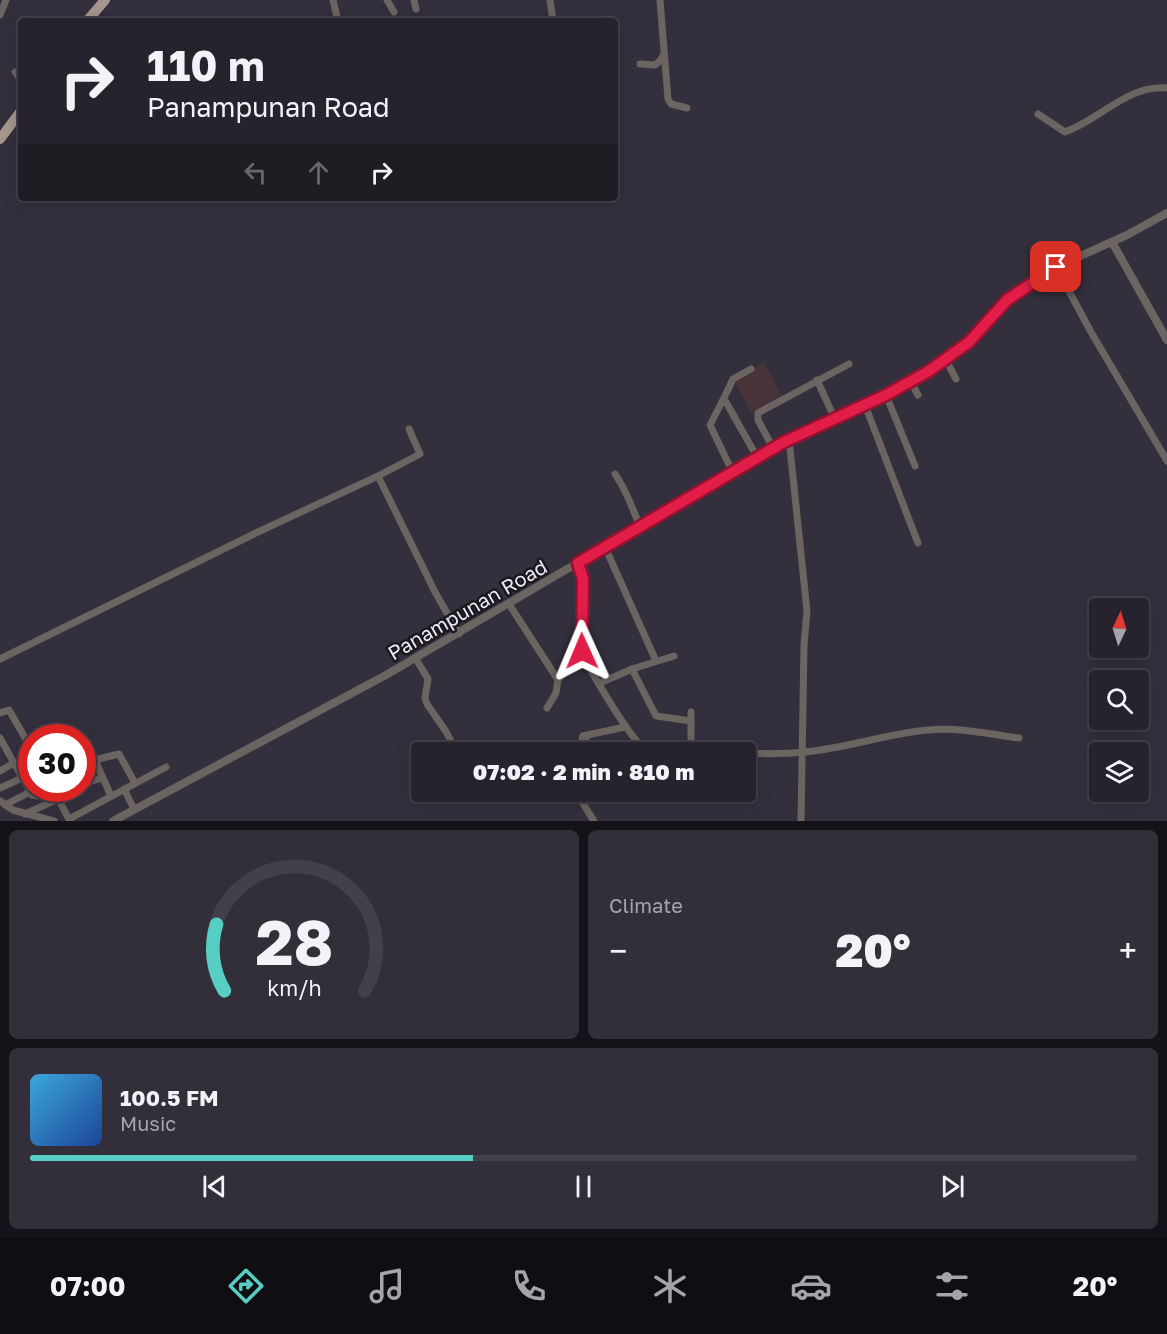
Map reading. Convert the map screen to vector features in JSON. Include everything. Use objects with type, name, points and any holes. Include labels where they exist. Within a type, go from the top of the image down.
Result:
[{"type":"main road","points":[[90,18],[105,0]]},
{"type":"main road","points":[[0,138],[18,115]]},
{"type":"street","points":[[0,15],[6,0]]},
{"type":"street","points":[[333,0],[336,18]]},
{"type":"street","points":[[387,0],[394,12]]},
{"type":"street","points":[[414,0],[416,9]]},
{"type":"street","points":[[550,0],[553,18]]},
{"type":"street","points":[[660,0],[668,99],[671,104],[687,108]]},
{"type":"street","points":[[640,64],[655,65],[664,54]]},
{"type":"street","points":[[15,72],[18,76]]},
{"type":"street","points":[[1038,114],[1065,132],[1136,93],[1158,87],[1167,88]]},
{"type":"street","name":"Panampunan Road","points":[[116,820],[416,659],[789,439],[911,382],[969,342],[1007,300],[1056,267],[1112,242],[1167,213]]},
{"type":"street","points":[[1112,242],[1167,340]]},
{"type":"street","points":[[1056,267],[1096,341],[1167,461]]},
{"type":"street","points":[[946,360],[956,379]]},
{"type":"street","points":[[773,448],[758,420],[758,413],[849,364]]},
{"type":"street","points":[[732,471],[710,425],[733,379],[751,369]]},
{"type":"street","points":[[817,380],[835,419]]},
{"type":"street","points":[[911,382],[918,395]]},
{"type":"street","points":[[886,395],[915,466]]},
{"type":"street","points":[[723,400],[758,457]]},
{"type":"street","points":[[865,405],[918,543]]},
{"type":"street","points":[[0,659],[420,454],[409,429]]},
{"type":"street","points":[[789,439],[807,611],[804,645],[801,821]]},
{"type":"street","points":[[615,474],[629,496],[640,526]]},
{"type":"street","points":[[378,476],[435,592],[459,634]]},
{"type":"street","points":[[605,547],[656,661]]},
{"type":"street","points":[[578,563],[583,579],[582,651],[625,727],[638,742]]},
{"type":"street","points":[[508,604],[558,680]]},
{"type":"street","points":[[547,708],[556,693],[558,680],[582,651]]},
{"type":"street","points":[[600,683],[632,669],[674,656]]},
{"type":"street","points":[[416,659],[428,679],[425,698],[427,704],[451,742]]},
{"type":"street","points":[[632,669],[656,716],[691,721]]},
{"type":"street","points":[[0,713],[9,710],[18,726]]},
{"type":"street","points":[[691,712],[691,742]]},
{"type":"street","points":[[583,736],[625,727]]},
{"type":"street","points":[[756,752],[822,750],[929,730],[957,729],[1019,738]]},
{"type":"street","points":[[581,742],[583,736]]},
{"type":"street","points":[[583,736],[587,742]]},
{"type":"street","points":[[0,738],[3,750],[18,769]]},
{"type":"street","points":[[96,760],[119,754],[135,783]]},
{"type":"street","points":[[0,771],[15,763]]},
{"type":"street","points":[[96,763],[111,796]]},
{"type":"street","points":[[59,802],[69,820],[166,766]]},
{"type":"street","points":[[96,780],[102,778]]},
{"type":"street","points":[[0,788],[18,780]]},
{"type":"street","points":[[124,789],[134,809]]},
{"type":"street","points":[[3,803],[18,797]]},
{"type":"street","points":[[25,814],[41,802]]},
{"type":"street","points":[[582,802],[594,821]]},
{"type":"street","points":[[3,803],[25,814],[54,821]]},
{"type":"shaded area","points":[[764,362],[782,396],[751,413],[734,380]]},
{"type":"route","points":[[582,651],[580,638],[583,579],[578,563],[784,442],[886,395],[929,371],[969,342],[1007,300],[1056,267]]}]
